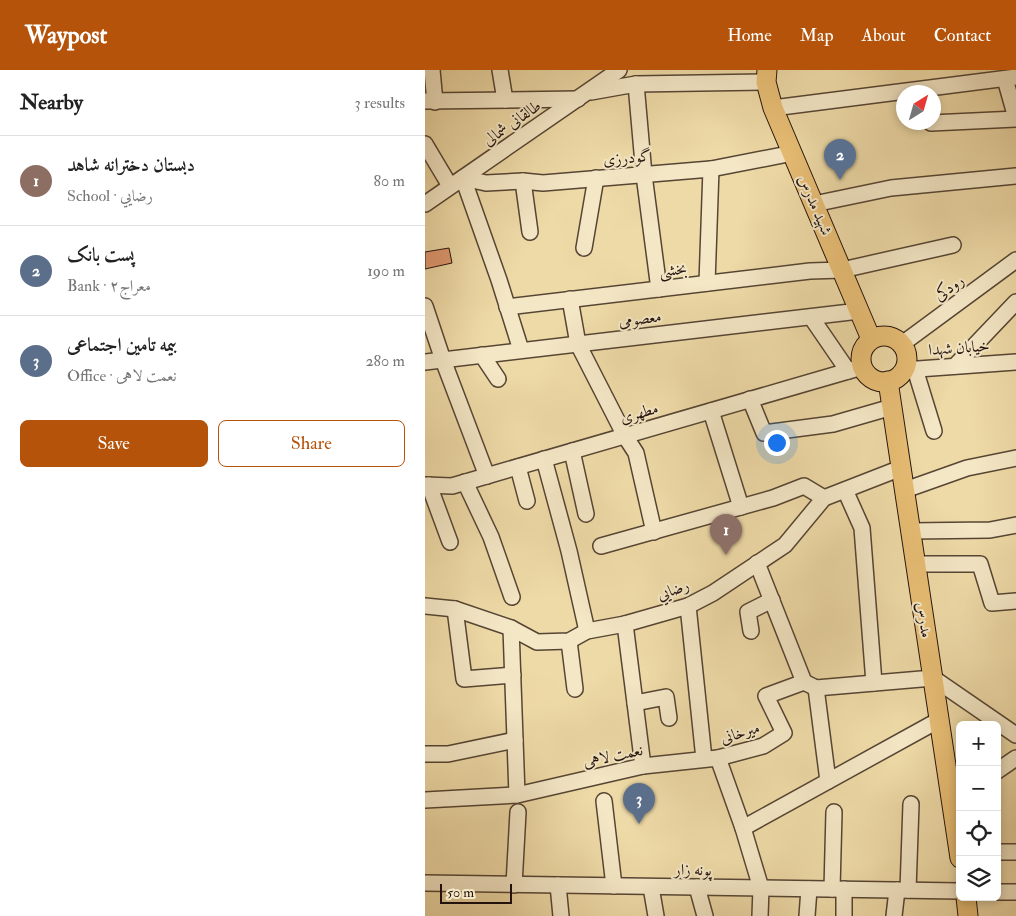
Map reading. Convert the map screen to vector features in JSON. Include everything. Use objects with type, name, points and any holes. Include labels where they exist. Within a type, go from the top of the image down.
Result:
[{"type":"main road","name":"شهید مدرس","points":[[766,76],[773,108],[871,339]]},
{"type":"main road","points":[[884,335],[891,336],[902,344],[907,356],[909,369],[889,381],[876,380],[855,369],[866,343],[871,339],[884,335]]},
{"type":"main road","name":"مدرس","points":[[889,381],[939,720],[956,812]]},
{"type":"main road","points":[[966,901],[968,916]]},
{"type":"street","points":[[432,70],[430,102],[582,96],[636,84],[766,76]]},
{"type":"street","points":[[500,70],[505,100]]},
{"type":"street","name":"طالقانی شمالی","points":[[425,204],[582,96],[599,76],[619,70]]},
{"type":"street","points":[[773,108],[972,76],[1010,78],[1016,118],[941,122]]},
{"type":"street","points":[[636,84],[644,174],[659,289]]},
{"type":"street","points":[[425,144],[457,182],[507,307],[521,350]]},
{"type":"street","name":"گودرزی","points":[[457,182],[486,183],[523,180],[543,183],[711,169],[793,154]]},
{"type":"street","points":[[707,283],[711,169]]},
{"type":"street","points":[[814,204],[891,188],[1016,176]]},
{"type":"street","points":[[584,248],[596,178]]},
{"type":"street","points":[[523,180],[530,232]]},
{"type":"street","name":"بخشی","points":[[507,307],[810,271],[842,270],[953,245]]},
{"type":"street","name":"رودکی","points":[[902,344],[1016,260]]},
{"type":"street","points":[[570,300],[578,344],[625,436],[636,453],[654,532]]},
{"type":"street","points":[[955,366],[1016,302]]},
{"type":"street","points":[[425,306],[443,360],[487,476]]},
{"type":"street","name":"معصومی","points":[[425,362],[859,311]]},
{"type":"street","points":[[811,317],[855,369]]},
{"type":"street","points":[[482,355],[498,380]]},
{"type":"street","name":"خیابان شهدا","points":[[909,369],[1016,362]]},
{"type":"street","name":"مطهری","points":[[427,485],[452,486],[855,369]]},
{"type":"street","points":[[909,369],[934,431]]},
{"type":"street","points":[[750,399],[764,433],[833,424],[892,407]]},
{"type":"street","points":[[711,411],[741,507]]},
{"type":"street","points":[[572,451],[586,514]]},
{"type":"street","points":[[905,490],[967,468],[1016,458]]},
{"type":"street","points":[[545,459],[587,631]]},
{"type":"street","points":[[518,466],[527,501]]},
{"type":"street","name":"رضایي","points":[[425,606],[455,609],[511,628],[537,642],[569,641],[587,631],[625,624],[688,606],[713,593],[785,544],[824,498],[901,468]]},
{"type":"street","points":[[465,482],[491,537],[512,597]]},
{"type":"street","points":[[427,485],[450,542]]},
{"type":"street","points":[[601,546],[773,498],[804,486],[824,498]]},
{"type":"street","points":[[845,490],[862,528],[874,683]]},
{"type":"street","points":[[911,530],[990,530],[1016,525]]},
{"type":"street","points":[[757,563],[810,685],[828,781]]},
{"type":"street","points":[[916,564],[980,564],[991,603],[1016,601]]},
{"type":"street","points":[[751,631],[748,612],[772,600]]},
{"type":"street","points":[[688,606],[711,758]]},
{"type":"street","points":[[455,609],[464,678],[513,675]]},
{"type":"street","points":[[625,624],[643,766]]},
{"type":"street","points":[[511,628],[517,795]]},
{"type":"street","points":[[569,641],[575,689]]},
{"type":"street","points":[[933,678],[1016,735]]},
{"type":"street","name":"میرخانی","points":[[760,916],[761,888],[743,828],[711,758],[763,746],[784,733],[766,696],[810,685],[874,683],[933,678]]},
{"type":"street","points":[[635,702],[667,697],[669,718]]},
{"type":"street","points":[[743,828],[939,720]]},
{"type":"street","points":[[425,754],[448,754],[515,740]]},
{"type":"street","name":"نعمت لاهی","points":[[425,800],[517,795],[643,766],[711,758]]},
{"type":"street","points":[[1001,768],[1016,758]]},
{"type":"street","points":[[604,801],[614,886]]},
{"type":"street","points":[[894,916],[902,890],[911,804]]},
{"type":"street","points":[[514,885],[518,812]]},
{"type":"street","points":[[834,812],[838,889],[844,916]]},
{"type":"street","points":[[1001,852],[1016,852]]},
{"type":"street","name":"پونه زار","points":[[425,883],[956,891]]},
{"type":"street","points":[[558,885],[561,916]]},
{"type":"street","points":[[651,887],[656,916]]},
{"type":"street","points":[[697,887],[705,916]]},
{"type":"street","points":[[807,916],[809,889]]},
{"type":"street","points":[[1001,892],[1016,892]]},
{"type":"building","points":[[449,248],[452,263],[425,269],[425,252]]},
{"type":"place","name":"پست بانک","points":[[840,180]]},
{"type":"place","name":"دبستان دخترانه شاهد","points":[[726,555]]},
{"type":"place","name":"بیمه تامین اجتماعی","points":[[639,824]]}]
